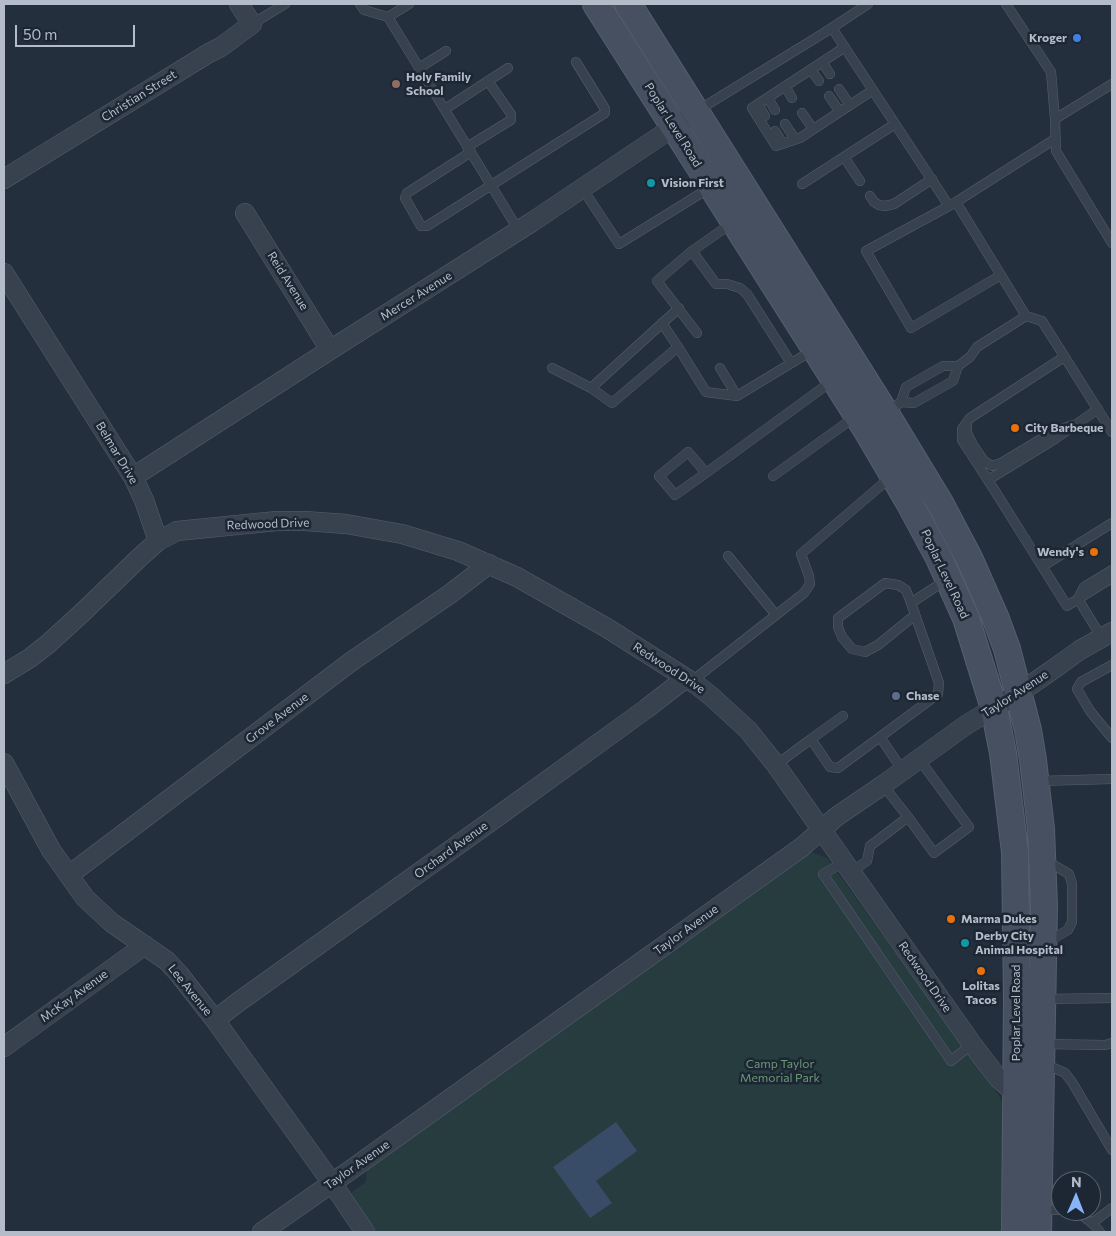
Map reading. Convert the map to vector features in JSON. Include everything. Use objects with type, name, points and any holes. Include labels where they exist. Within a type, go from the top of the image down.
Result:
[{"type":"main road","name":"Poplar Level Road","points":[[596,4],[834,379],[878,415],[893,475],[940,558],[966,618],[994,708],[1004,761],[1015,852],[1017,999],[1028,1095],[1046,1217]]},
{"type":"main road","name":"Poplar Level Road","points":[[628,4],[696,111],[878,415],[940,503],[969,558],[1007,649],[1028,730],[1036,781],[1041,829],[1044,906],[1041,1055],[1028,1095],[1015,1232]]},
{"type":"street","points":[[239,4],[252,24]]},
{"type":"street","name":"Christian Street","points":[[4,179],[221,47],[252,24]]},
{"type":"street","name":"Mercer Avenue","points":[[134,477],[518,231],[696,111]]},
{"type":"street","name":"Reid Avenue","points":[[245,213],[330,350]]},
{"type":"street","name":"Belmar Drive","points":[[4,273],[134,477],[158,541]]},
{"type":"street","name":"Redwood Drive","points":[[158,541],[177,531],[187,529],[277,521],[346,524],[402,534],[458,551],[489,564],[517,577],[608,628],[689,680],[712,697],[748,730],[776,765],[972,1044],[998,1078],[1028,1095]]},
{"type":"street","points":[[4,674],[48,644],[158,541]]},
{"type":"street","name":"Grove Avenue","points":[[69,875],[352,662],[450,594],[489,564]]},
{"type":"street","name":"Taylor Avenue","points":[[262,1232],[802,847],[836,817],[966,725],[1018,693],[1080,650],[1108,637]]},
{"type":"street","name":"Orchard Avenue","points":[[214,1020],[502,814],[646,708],[689,680]]},
{"type":"street","name":"Lee Avenue","points":[[4,763],[51,850],[85,898],[112,923],[167,961],[179,974],[332,1183],[365,1232]]},
{"type":"street","name":"McKay Avenue","points":[[4,1047],[145,945]]},
{"type":"lane","points":[[252,24],[285,4]]},
{"type":"lane","points":[[360,4],[364,10],[388,17],[518,231]]},
{"type":"lane","points":[[388,17],[409,4]]},
{"type":"lane","points":[[696,111],[868,4]]},
{"type":"lane","points":[[1006,4],[1051,72],[1056,151],[1112,243]]},
{"type":"lane","points":[[832,28],[1026,316],[1042,321],[1112,432]]},
{"type":"lane","points":[[845,48],[752,108],[776,146],[800,138],[873,90]]},
{"type":"lane","points":[[419,68],[446,51]]},
{"type":"lane","points":[[488,80],[511,114],[511,120],[407,193],[405,198],[421,226],[427,226],[604,112],[605,108],[576,62]]},
{"type":"lane","points":[[822,62],[830,74]]},
{"type":"lane","points":[[445,110],[508,68]]},
{"type":"lane","points":[[811,70],[818,81]]},
{"type":"lane","points":[[1055,119],[1112,84]]},
{"type":"lane","points":[[785,86],[792,98]]},
{"type":"lane","points":[[839,89],[850,105]]},
{"type":"lane","points":[[828,96],[840,112]]},
{"type":"lane","points":[[768,98],[775,110]]},
{"type":"lane","points":[[758,105],[765,116]]},
{"type":"lane","points":[[802,113],[813,129]]},
{"type":"lane","points":[[785,124],[795,139]]},
{"type":"lane","points":[[802,184],[895,124]]},
{"type":"lane","points":[[775,131],[783,144]]},
{"type":"lane","points":[[1000,275],[911,328],[866,251],[952,204],[1055,139]]},
{"type":"lane","points":[[844,157],[860,181]]},
{"type":"lane","points":[[870,196],[874,202],[885,206],[894,204],[932,179]]},
{"type":"lane","points":[[582,188],[619,244],[712,186]]},
{"type":"lane","points":[[697,333],[658,281],[692,251],[734,222]]},
{"type":"lane","points":[[692,251],[716,284],[727,284],[740,288],[747,294],[791,363]]},
{"type":"lane","points":[[591,388],[679,308]]},
{"type":"lane","points":[[773,476],[878,415],[914,404],[953,381],[958,366],[970,357],[978,347],[1026,316]]},
{"type":"lane","points":[[662,323],[706,392],[737,396],[815,349]]},
{"type":"lane","points":[[552,368],[591,388],[612,403],[678,347]]},
{"type":"lane","points":[[1064,357],[970,418],[962,429],[962,440],[1066,606],[1112,578]]},
{"type":"lane","points":[[878,415],[906,387],[943,366],[958,366]]},
{"type":"lane","points":[[720,368],[737,396]]},
{"type":"lane","points":[[706,473],[688,452],[659,476],[676,495],[706,473],[834,379]]},
{"type":"lane","points":[[988,480],[1055,439],[1098,409]]},
{"type":"lane","points":[[970,418],[967,433],[984,461],[992,466],[1001,463],[1051,433],[1073,425]]},
{"type":"lane","points":[[689,680],[804,593],[810,584],[802,554],[893,475]]},
{"type":"lane","points":[[1042,566],[1112,523]]},
{"type":"lane","points":[[728,556],[776,614]]},
{"type":"lane","points":[[1078,599],[1084,587],[1112,570]]},
{"type":"lane","points":[[911,603],[948,578]]},
{"type":"lane","points":[[811,739],[830,767],[838,768],[938,694],[939,683],[911,603],[906,590],[898,585],[885,583],[838,618],[838,627],[842,637],[852,649],[865,652],[878,646],[915,615]]},
{"type":"lane","points":[[1078,599],[1108,637]]},
{"type":"lane","points":[[1112,665],[1081,682],[1077,689],[1090,711],[1112,738]]},
{"type":"lane","points":[[776,765],[843,716]]},
{"type":"lane","points":[[880,737],[903,770]]},
{"type":"lane","points":[[883,785],[934,853],[969,827],[919,759]]},
{"type":"lane","points":[[1036,781],[1112,779]]},
{"type":"lane","points":[[908,817],[870,846],[867,861],[823,874],[951,1061],[972,1044]]},
{"type":"lane","points":[[1042,999],[1112,998]]},
{"type":"lane","points":[[1041,1055],[1112,1043]]},
{"type":"lane","points":[[1041,1055],[1054,1068],[1065,1073],[1072,1082],[1112,1150]]},
{"type":"lane","points":[[1092,1223],[1112,1208]]},
{"type":"lane","points":[[1089,1221],[1100,1232]]},
{"type":"green space","name":"Camp Taylor Memorial Park","points":[[811,852],[827,858],[1000,1097],[1004,1108],[1009,1232],[376,1232],[351,1195],[352,1192],[366,1182],[367,1167],[804,855]]},
{"type":"water","points":[[616,1122],[637,1151],[596,1181],[612,1203],[590,1218],[553,1167]]},
{"type":"place","name":"Kroger","points":[[1077,38]]},
{"type":"place","name":"Holy Family School","points":[[396,84]]},
{"type":"place","name":"Vision First","points":[[651,183]]},
{"type":"place","name":"City Barbeque","points":[[1015,428]]},
{"type":"place","name":"Wendy's","points":[[1094,552]]},
{"type":"place","name":"Chase","points":[[896,696]]},
{"type":"place","name":"Marma Dukes","points":[[951,919]]},
{"type":"place","name":"Derby City Animal Hospital","points":[[965,943]]},
{"type":"place","name":"Lolitas Tacos","points":[[981,971]]}]
